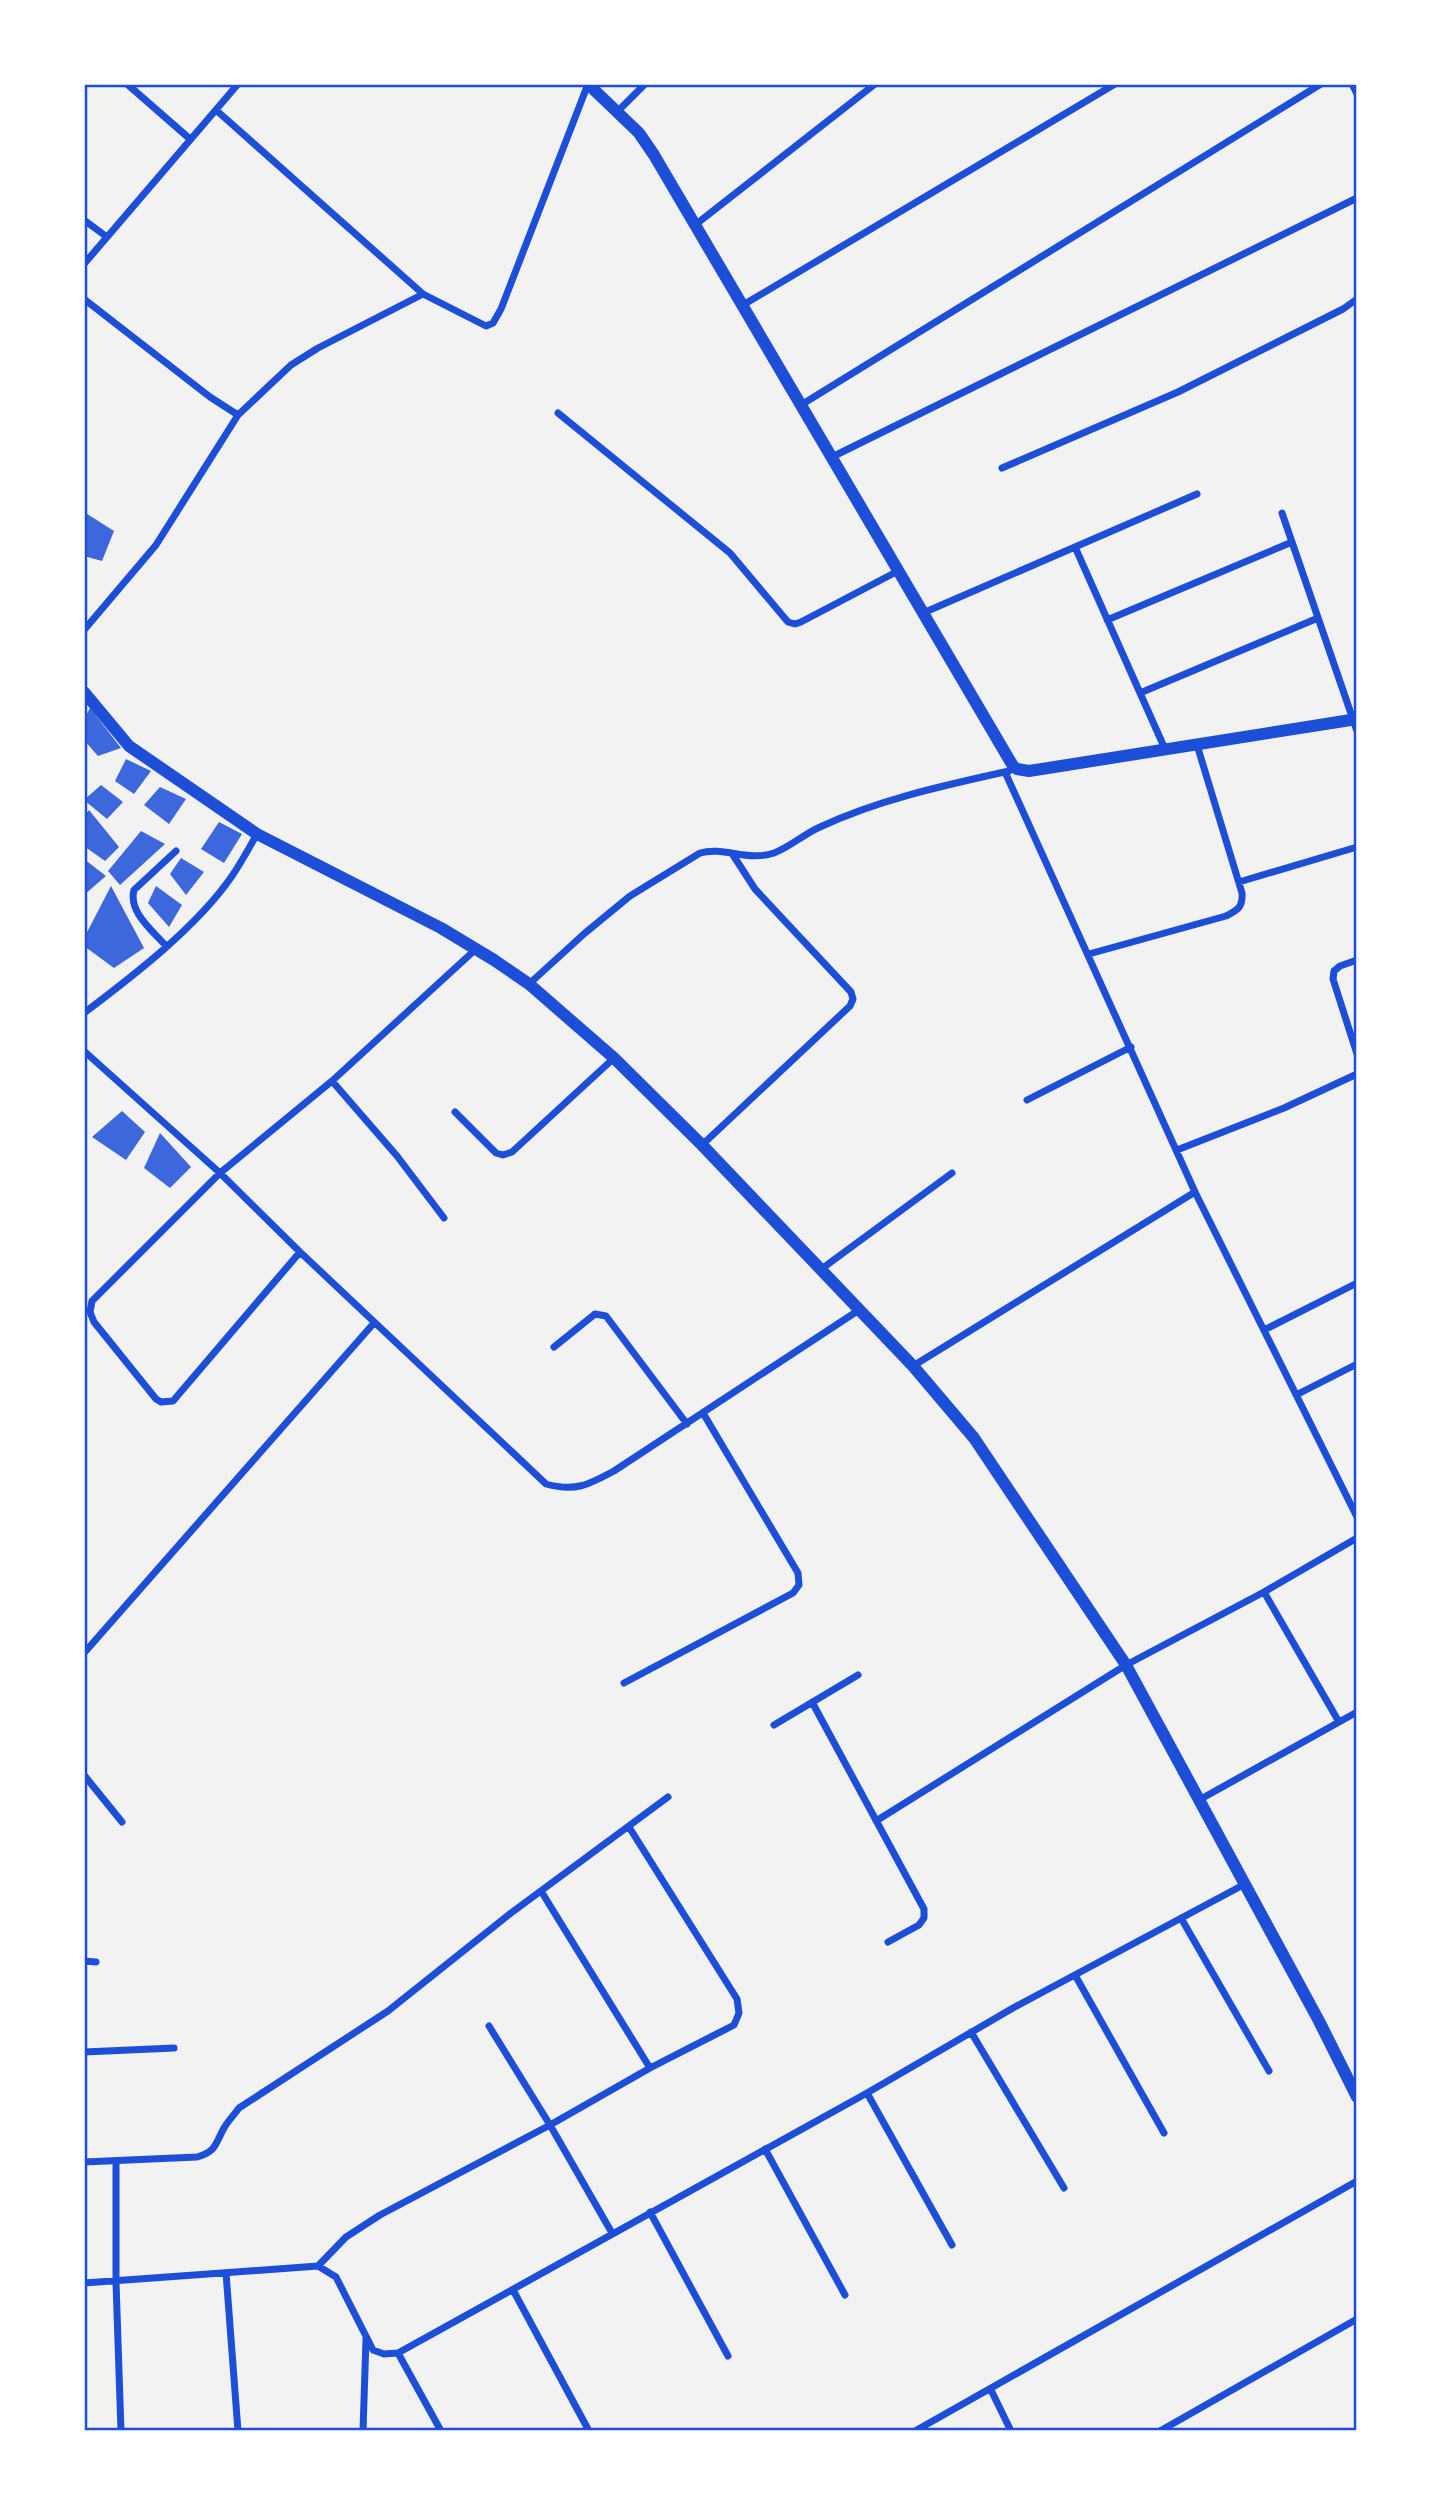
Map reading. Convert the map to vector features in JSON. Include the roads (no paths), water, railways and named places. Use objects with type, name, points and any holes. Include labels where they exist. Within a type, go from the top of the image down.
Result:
[{"type":"street","points":[[127,84],[190,139]]},
{"type":"street","points":[[84,264],[237,84]]},
{"type":"street","points":[[216,110],[423,294],[486,326],[493,323],[501,309],[588,84],[639,133],[802,405],[1008,761],[1089,954],[1195,1192],[1357,1517]]},
{"type":"street","points":[[618,111],[645,84]]},
{"type":"street","points":[[695,225],[875,84]]},
{"type":"street","points":[[743,305],[1115,84]]},
{"type":"street","points":[[802,405],[1321,84]]},
{"type":"street","points":[[1352,84],[1357,94]]},
{"type":"street","points":[[832,457],[1357,198]]},
{"type":"street","points":[[84,220],[107,237]]},
{"type":"street","points":[[84,630],[156,545],[238,415],[291,365],[318,348],[423,294]]},
{"type":"street","points":[[84,299],[210,397],[238,415]]},
{"type":"street","points":[[1002,468],[1178,392],[1343,309],[1357,299]]},
{"type":"street","points":[[558,413],[730,553],[785,620],[791,623],[801,622],[898,571]]},
{"type":"street","points":[[923,614],[1197,494]]},
{"type":"street","points":[[529,984],[630,896],[700,853],[710,850],[749,857],[774,853],[820,827],[872,807],[1011,771],[1029,771],[1356,723],[1282,513]]},
{"type":"street","points":[[1107,620],[1292,542]]},
{"type":"street","points":[[1075,547],[1165,749]]},
{"type":"street","points":[[1140,692],[1318,618]]},
{"type":"street","points":[[84,692],[130,746],[257,834],[419,917],[476,949],[529,984],[614,1058],[702,1145],[913,1366],[974,1438],[1126,1665],[1320,2021],[1357,2097]]},
{"type":"street","points":[[1089,954],[1226,916],[1238,910],[1242,903],[1239,882],[1197,745]]},
{"type":"street","points":[[84,1013],[166,946],[197,916],[231,878],[257,834]]},
{"type":"street","points":[[1239,882],[1357,847]]},
{"type":"street","points":[[166,946],[135,909],[132,899],[135,890],[176,851]]},
{"type":"street","points":[[702,1145],[850,1006],[853,999],[851,992],[755,889],[733,855]]},
{"type":"street","points":[[300,1252],[173,1401],[161,1402],[156,1399],[93,1322],[90,1312],[92,1301],[220,1173],[332,1081],[476,949]]},
{"type":"street","points":[[1357,960],[1340,965],[1334,971],[1333,979],[1357,1054]]},
{"type":"street","points":[[1027,1100],[1131,1046]]},
{"type":"street","points":[[84,1051],[220,1173],[546,1484],[566,1490],[590,1484],[614,1471],[859,1310]]},
{"type":"street","points":[[455,1112],[496,1153],[503,1155],[512,1152],[614,1058]]},
{"type":"street","points":[[1177,1150],[1283,1108],[1357,1074]]},
{"type":"street","points":[[332,1081],[397,1156],[444,1218]]},
{"type":"street","points":[[820,1270],[952,1173]]},
{"type":"street","points":[[913,1366],[1195,1192]]},
{"type":"street","points":[[1264,1330],[1357,1283]]},
{"type":"street","points":[[554,1347],[595,1314],[606,1316],[687,1424]]},
{"type":"street","points":[[84,1653],[374,1322]]},
{"type":"street","points":[[1296,1395],[1357,1364]]},
{"type":"street","points":[[624,1683],[793,1593],[799,1584],[798,1573],[703,1413]]},
{"type":"street","points":[[876,1821],[1126,1665],[1264,1592],[1357,1538]]},
{"type":"street","points":[[1264,1592],[1339,1722]]},
{"type":"street","points":[[774,1725],[858,1675]]},
{"type":"street","points":[[812,1702],[923,1909],[924,1918],[919,1925],[888,1942]]},
{"type":"street","points":[[1199,1800],[1357,1712]]},
{"type":"street","points":[[84,1775],[122,1822]]},
{"type":"street","points":[[84,2162],[197,2157],[208,2154],[239,2108],[388,2011],[541,1891],[668,1797]]},
{"type":"street","points":[[318,2266],[346,2237],[380,2215],[734,2025],[739,2013],[737,1998],[629,1827]]},
{"type":"street","points":[[84,2283],[318,2266],[336,2277],[373,2350],[384,2354],[398,2353],[867,2093],[971,2032],[1245,1884]]},
{"type":"street","points":[[541,1891],[650,2068]]},
{"type":"street","points":[[1181,1918],[1269,2071]]},
{"type":"street","points":[[84,1961],[96,1962]]},
{"type":"street","points":[[1075,1975],[1164,2133]]},
{"type":"street","points":[[489,2026],[612,2233]]},
{"type":"street","points":[[971,2032],[1063,2188]]},
{"type":"street","points":[[84,2052],[174,2048]]},
{"type":"street","points":[[867,2093],[952,2245]]},
{"type":"street","points":[[765,2149],[845,2295]]},
{"type":"street","points":[[116,2161],[116,2282],[121,2431]]},
{"type":"street","points":[[915,2431],[1357,2181]]},
{"type":"street","points":[[650,2212],[728,2356]]},
{"type":"street","points":[[226,2273],[238,2431]]},
{"type":"street","points":[[513,2290],[589,2431]]},
{"type":"street","points":[[1160,2431],[1357,2319]]},
{"type":"street","points":[[363,2431],[366,2339]]},
{"type":"street","points":[[398,2353],[441,2431]]},
{"type":"street","points":[[990,2389],[1011,2431]]}]
